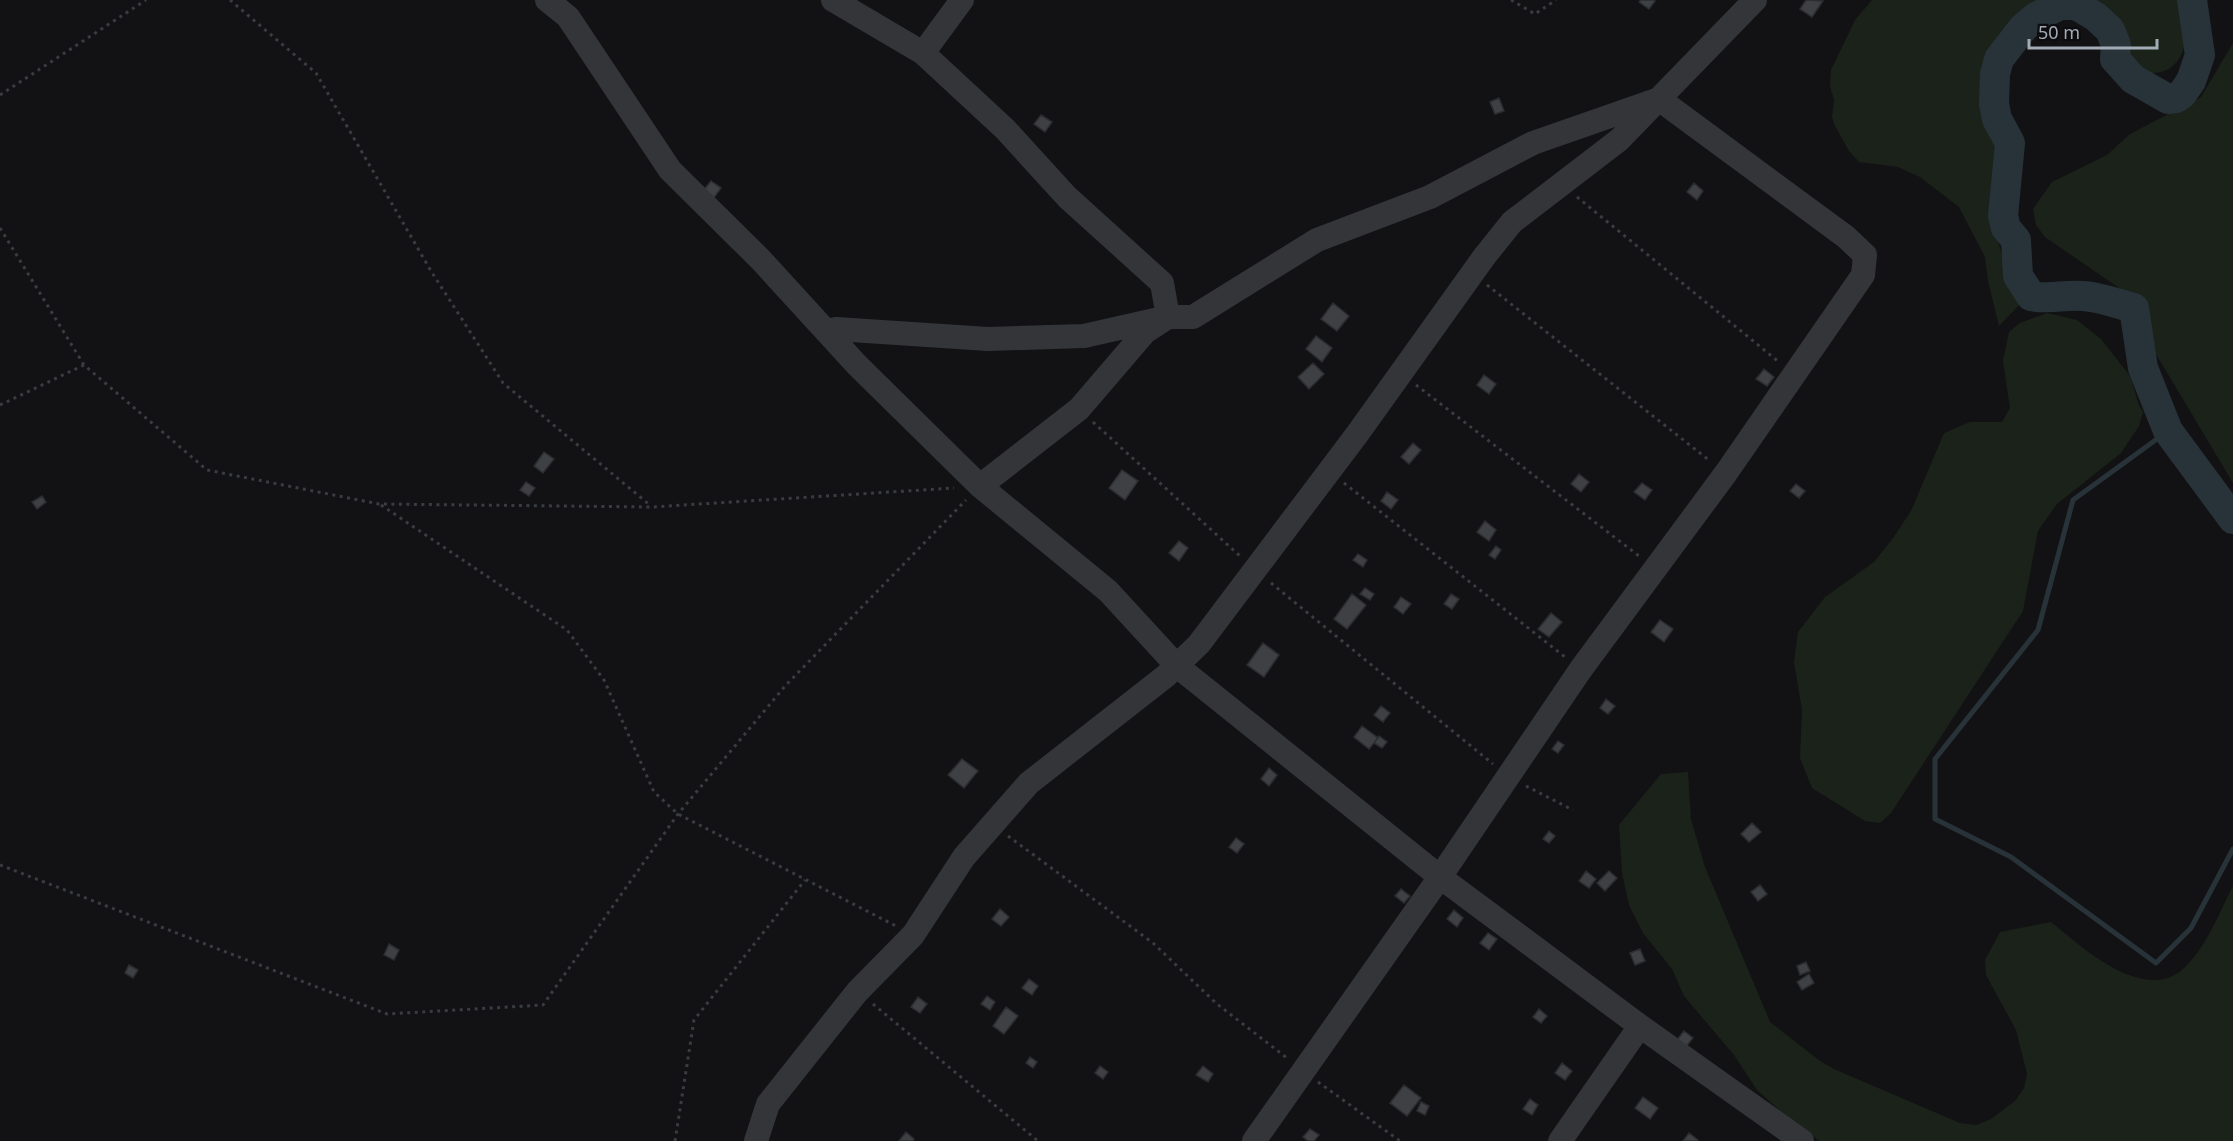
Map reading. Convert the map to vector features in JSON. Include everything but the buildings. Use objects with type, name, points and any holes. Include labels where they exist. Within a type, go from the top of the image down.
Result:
[{"type":"street","points":[[547,0],[568,17],[670,170],[761,260],[857,365],[980,486],[1108,591],[1177,666],[1440,876],[1640,1026],[1802,1141]]},
{"type":"street","points":[[833,0],[923,53],[1005,129],[1067,197],[1162,283],[1168,317]]},
{"type":"street","points":[[923,53],[963,0]]},
{"type":"street","points":[[756,1141],[768,1104],[857,992],[913,935],[964,857],[1029,783],[1177,666],[1199,644],[1512,222],[1619,140],[1755,0]]},
{"type":"street","points":[[826,331],[836,329],[988,339],[1084,336],[1168,317],[1193,317],[1317,240],[1430,197],[1533,143],[1659,99]]},
{"type":"street","points":[[1254,1141],[1440,876],[1581,669],[1726,473],[1863,275],[1865,255],[1846,237],[1659,99]]},
{"type":"street","points":[[980,486],[1079,409],[1144,332],[1168,317]]},
{"type":"street","points":[[1560,1141],[1640,1026]]},
{"type":"path","points":[[0,95],[146,0]]},
{"type":"path","points":[[230,0],[316,74],[431,271],[503,383],[652,507]]},
{"type":"path","points":[[1510,0],[1535,14],[1556,0]]},
{"type":"path","points":[[1562,184],[1794,374]]},
{"type":"path","points":[[0,228],[84,365],[207,470],[379,504],[652,507],[980,486]]},
{"type":"path","points":[[1472,274],[1726,473]]},
{"type":"path","points":[[0,405],[84,365]]},
{"type":"path","points":[[1401,374],[1654,568]]},
{"type":"path","points":[[1079,409],[1255,570],[1507,776],[1573,810]]},
{"type":"path","points":[[1329,471],[1581,669]]},
{"type":"path","points":[[0,865],[387,1014],[543,1005],[678,814],[786,685],[980,486]]},
{"type":"path","points":[[379,504],[567,630],[604,680],[654,792],[678,814],[913,935]]},
{"type":"path","points":[[992,825],[1154,943],[1217,1004],[1303,1072],[1400,1141]]},
{"type":"path","points":[[675,1141],[694,1020],[805,880]]},
{"type":"path","points":[[857,992],[1038,1141]]},
{"type":"shaded area","points":[[1872,0],[2050,0],[2036,5],[2023,14],[2012,27],[1995,59],[1986,93],[1986,112],[1998,140],[1999,150],[1994,173],[1999,199],[1996,219],[1998,243],[2025,299],[1999,326],[1988,281],[1985,257],[1959,207],[1920,177],[1898,167],[1859,162],[1849,151],[1834,124],[1832,117],[1834,100],[1830,86],[1831,70],[1855,20]]},
{"type":"shaded area","points":[[2067,0],[2180,0],[2185,30],[2183,50],[2173,65],[2164,71],[2140,74],[2130,59],[2125,38],[2113,22],[2102,12]]},
{"type":"shaded area","points":[[2233,43],[2233,483],[2156,354],[2148,325],[2132,297],[2045,237],[2036,225],[2033,209],[2052,182],[2107,155],[2130,134],[2201,97]]},
{"type":"shaded area","points":[[2047,313],[2077,320],[2101,339],[2130,376],[2143,412],[2139,426],[2121,453],[2057,504],[2038,531],[2023,611],[1891,813],[1880,823],[1865,821],[1812,788],[1800,758],[1802,710],[1794,662],[1798,632],[1825,597],[1874,562],[1893,538],[1911,511],[1944,433],[1970,422],[2002,422],[2010,408],[2003,361],[2009,332],[2020,323]]},
{"type":"shaded area","points":[[1688,772],[1691,819],[1705,867],[1770,1022],[1820,1061],[1834,1069],[1960,1123],[1976,1125],[1991,1119],[2015,1101],[2024,1088],[2027,1074],[2016,1030],[1986,975],[1985,960],[2000,932],[2051,922],[2079,945],[2114,968],[2132,976],[2150,980],[2167,978],[2183,969],[2198,952],[2233,886],[2233,1141],[1819,1141],[1757,1090],[1734,1055],[1684,996],[1672,969],[1643,933],[1629,905],[1622,873],[1619,825],[1661,774]]},
{"type":"waterway","points":[[2192,0],[2200,55],[2191,81],[2182,94],[2176,98],[2168,99],[2133,79],[2115,59],[2116,45],[2110,30],[2096,17],[2076,5],[2060,5],[2036,17],[2023,28],[1999,59],[1995,74],[1994,104],[1997,119],[2010,143],[2003,216],[2006,228],[2016,240],[2018,276],[2031,296],[2089,297],[2134,308],[2143,368],[2168,431],[2233,519]]},
{"type":"waterway","points":[[2168,431],[2073,500],[2038,630],[1935,759],[1935,819],[2011,857],[2156,963],[2191,928],[2233,849]]}]
